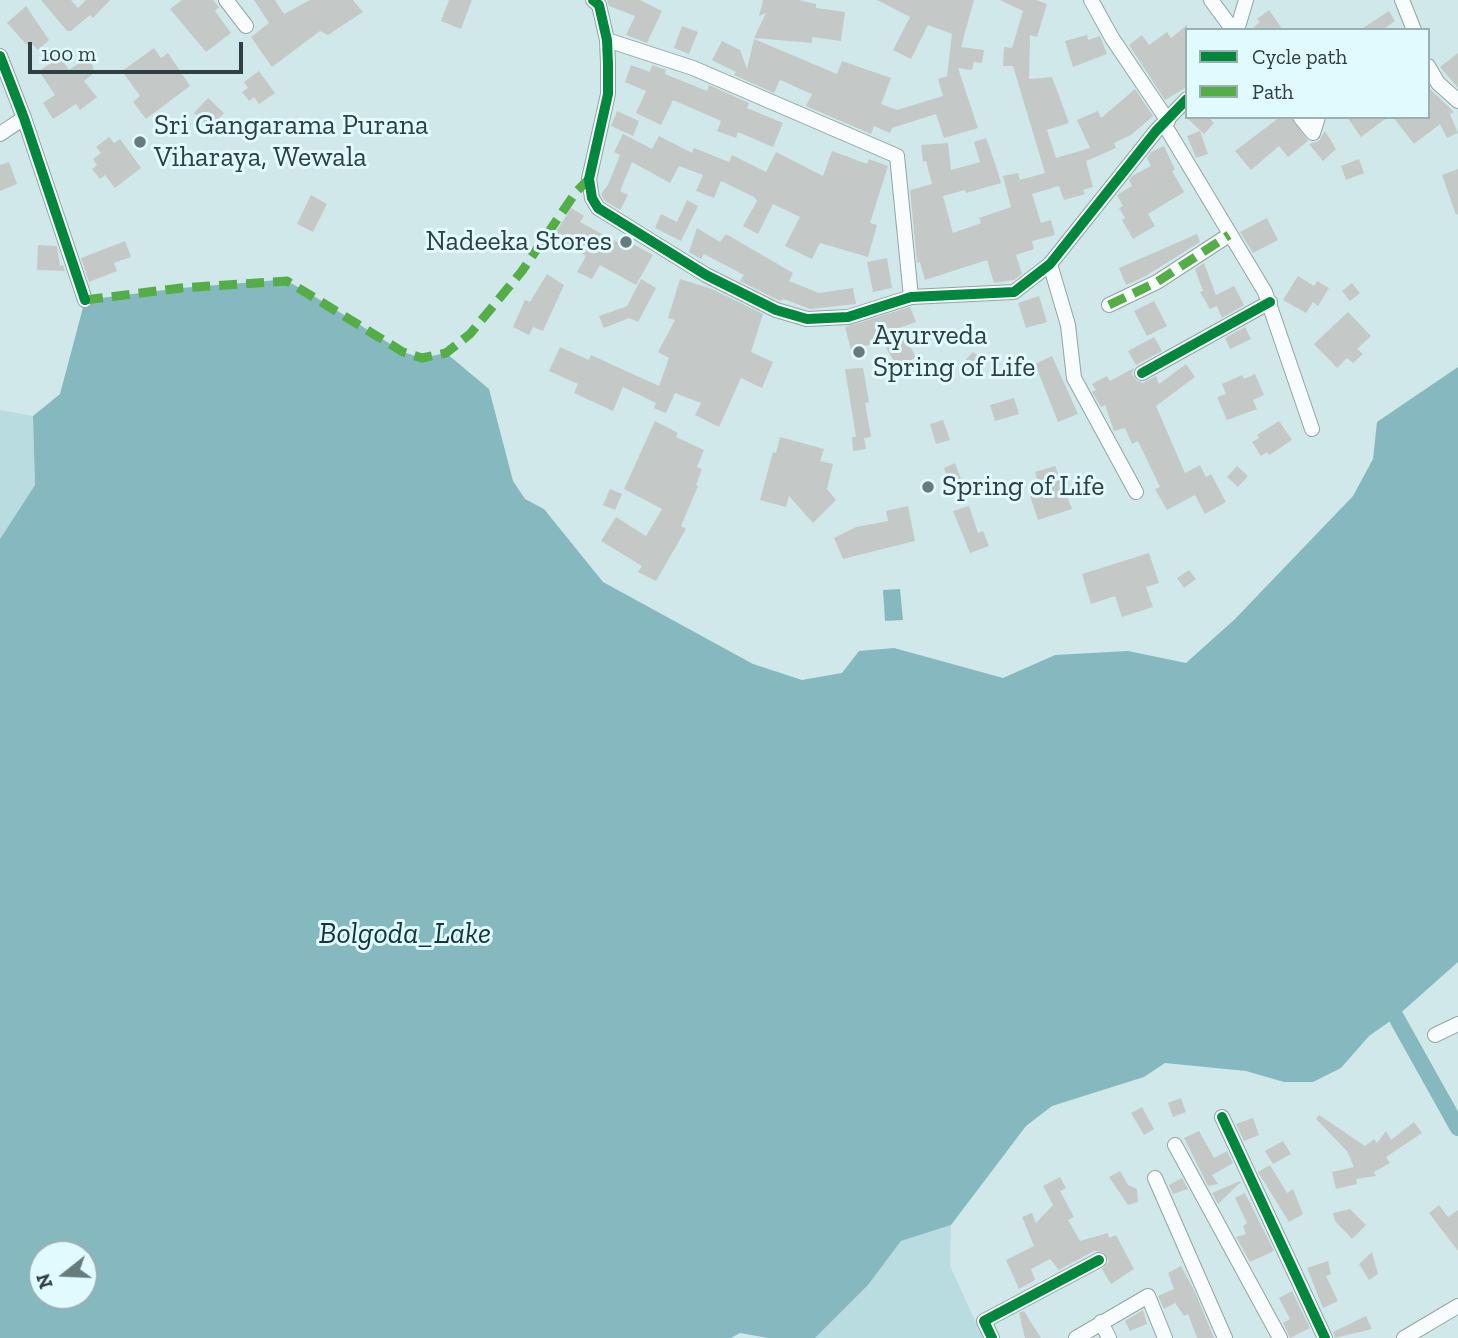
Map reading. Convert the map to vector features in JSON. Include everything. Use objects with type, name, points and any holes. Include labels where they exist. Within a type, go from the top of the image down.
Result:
[{"type":"street","points":[[226,0],[246,26]]},
{"type":"street","points":[[1091,0],[1270,302],[1312,429]]},
{"type":"street","points":[[1211,0],[1233,28]]},
{"type":"street","points":[[1236,28],[1246,0]]},
{"type":"street","points":[[1402,0],[1410,27]]},
{"type":"street","points":[[598,2],[607,40],[607,94],[589,179],[592,198],[598,208],[706,275],[776,310],[807,319],[830,319],[911,297],[1014,292],[1049,264],[1185,101]]},
{"type":"street","points":[[607,40],[693,68],[897,156],[911,297]]},
{"type":"street","points":[[0,56],[24,118],[85,300]]},
{"type":"street","points":[[1430,69],[1438,83],[1458,101]]},
{"type":"street","points":[[0,134],[24,118]]},
{"type":"street","points":[[1302,119],[1313,133],[1317,119]]},
{"type":"street","points":[[1110,305],[1157,282],[1229,235]]},
{"type":"street","points":[[1049,264],[1068,325],[1074,378],[1100,432],[1136,492]]},
{"type":"street","points":[[1142,373],[1270,302]]},
{"type":"street","points":[[1435,1035],[1458,1024]]},
{"type":"street","points":[[1222,1117],[1325,1338]]},
{"type":"street","points":[[1175,1145],[1280,1338]]},
{"type":"street","points":[[1155,1178],[1225,1338]]},
{"type":"street","points":[[992,1338],[984,1321],[1099,1260]]},
{"type":"street","points":[[1076,1338],[1147,1296],[1165,1338]]},
{"type":"street","points":[[1404,1338],[1421,1333],[1458,1306]]},
{"type":"street","points":[[1101,1322],[1109,1338]]},
{"type":"shaded area","points":[[0,410],[33,416],[35,485],[0,539]]},
{"type":"shaded area","points":[[951,1225],[950,1266],[983,1338],[815,1338],[868,1285],[901,1241]]},
{"type":"water","name":"Bolgoda_Lake","points":[[287,281],[403,352],[422,358],[446,353],[489,389],[513,481],[525,499],[544,509],[603,582],[753,664],[802,680],[842,673],[859,651],[894,648],[1003,678],[1055,655],[1128,651],[1186,663],[1235,619],[1353,496],[1373,459],[1377,422],[1458,367],[1458,962],[1396,1017],[1369,1036],[1341,1068],[1313,1082],[1284,1082],[1246,1071],[1165,1063],[1144,1077],[1052,1106],[1026,1126],[951,1225],[901,1241],[868,1285],[815,1338],[768,1338],[740,1333],[731,1338],[0,1338],[0,539],[35,485],[33,416],[60,394],[85,300],[181,288]]},
{"type":"water","points":[[900,589],[903,620],[885,621],[883,590]]},
{"type":"building","points":[[41,0],[71,0],[78,8],[86,0],[110,0],[93,18],[90,15],[71,31],[67,31]]},
{"type":"building","points":[[182,0],[213,0],[219,7],[215,11],[231,33],[206,52],[170,9]]},
{"type":"building","points":[[254,0],[275,0],[284,14],[310,0],[353,0],[363,12],[328,35],[320,31],[272,67],[251,37],[269,23]]},
{"type":"building","points":[[449,0],[472,0],[461,29],[441,21]]},
{"type":"building","points":[[607,0],[640,0],[662,11],[647,43],[626,35],[635,16],[609,6]]},
{"type":"building","points":[[763,0],[799,0],[816,4],[816,8],[845,12],[841,41],[812,37],[812,43],[754,38],[766,13],[759,16]]},
{"type":"building","points":[[877,0],[974,0],[961,47],[984,50],[982,63],[974,62],[972,70],[958,68],[978,128],[944,138],[936,114],[892,128],[890,133],[874,126],[871,134],[806,106],[812,94],[780,80],[774,93],[734,75],[736,72],[712,60],[722,41],[740,50],[747,69],[754,39],[837,74],[842,61],[891,78],[881,104],[897,110],[943,96],[938,79],[947,76],[952,34],[928,25],[911,59],[893,50],[910,17]]},
{"type":"building","points":[[1000,0],[1036,0],[1047,4],[1037,37],[1030,35],[1029,79],[1052,77],[1069,123],[1047,130],[1056,158],[1090,148],[1077,120],[1098,111],[1101,118],[1135,89],[1153,116],[1131,135],[1114,143],[1116,148],[1086,161],[1093,187],[1083,190],[1085,194],[1064,200],[1059,186],[1032,194],[1041,223],[1051,220],[1055,235],[1032,241],[1034,249],[1016,255],[1022,274],[1014,280],[994,283],[987,260],[925,280],[920,262],[917,263],[910,190],[932,184],[926,161],[923,162],[921,145],[948,143],[951,170],[980,162],[974,142],[986,138],[1001,183],[966,193],[965,190],[943,196],[953,233],[981,223],[979,218],[1011,207],[1003,176],[1018,173],[1020,180],[1045,173],[1013,66],[1003,66],[1004,47],[1012,48],[1023,11]]},
{"type":"building","points":[[26,6],[49,40],[38,50],[30,42],[27,45],[7,23]]},
{"type":"building","points":[[1269,10],[1282,28],[1253,28],[1260,22],[1257,19]]},
{"type":"building","points":[[1389,11],[1395,21],[1385,28],[1363,28]]},
{"type":"building","points":[[1187,25],[1185,88],[1165,100],[1129,45],[1142,35],[1149,45],[1167,32],[1171,38]]},
{"type":"building","points":[[682,26],[698,32],[689,54],[674,48]]},
{"type":"building","points":[[1087,35],[1088,40],[1100,36],[1107,54],[1073,67],[1065,41]]},
{"type":"building","points":[[154,48],[161,58],[168,53],[190,86],[146,119],[133,102],[140,96],[122,71]]},
{"type":"building","points":[[1458,53],[1458,88],[1440,67]]},
{"type":"building","points":[[60,57],[69,70],[84,60],[92,62],[94,73],[84,81],[97,97],[80,110],[76,104],[53,119],[43,103],[55,95],[39,71]]},
{"type":"building","points":[[631,65],[650,72],[652,65],[666,70],[665,74],[707,91],[709,85],[749,103],[747,108],[783,123],[773,147],[738,132],[736,138],[717,131],[721,121],[673,100],[661,125],[636,113],[646,91],[625,82]]},
{"type":"building","points":[[259,71],[275,93],[259,104],[254,97],[249,101],[242,92],[248,88],[244,82]]},
{"type":"building","points":[[1430,89],[1454,112],[1450,114],[1458,133],[1447,138],[1440,124],[1414,144],[1395,119],[1430,119]]},
{"type":"building","points":[[208,98],[224,113],[210,128],[194,113]]},
{"type":"building","points":[[617,111],[639,121],[633,136],[611,126]]},
{"type":"building","points":[[1188,119],[1210,119],[1214,123],[1204,134]]},
{"type":"building","points":[[1277,119],[1292,119],[1308,141],[1288,157],[1279,146],[1251,170],[1235,151]]},
{"type":"building","points":[[1348,119],[1385,119],[1361,137]]},
{"type":"building","points":[[1200,131],[1208,154],[1196,158],[1187,136]]},
{"type":"building","points":[[1325,131],[1336,149],[1323,161],[1309,144],[1319,141]]},
{"type":"building","points":[[623,134],[652,149],[659,136],[692,153],[694,148],[729,162],[732,155],[766,172],[776,152],[823,176],[832,151],[867,164],[869,159],[888,166],[870,223],[877,225],[868,257],[820,243],[812,259],[785,246],[800,217],[773,204],[758,234],[743,226],[757,201],[754,197],[721,181],[714,198],[696,191],[703,175],[679,166],[670,183],[632,162],[620,191],[628,195],[620,210],[605,201],[601,194],[608,185],[620,155],[614,152]]},
{"type":"building","points":[[109,137],[114,143],[120,139],[141,168],[115,188],[105,175],[100,179],[92,169],[97,165],[93,159],[101,153],[96,147]]},
{"type":"building","points":[[1164,146],[1175,170],[1172,171],[1184,192],[1148,214],[1155,226],[1133,239],[1122,220],[1125,218],[1119,208],[1123,206],[1117,195],[1132,186],[1129,180],[1132,176],[1151,166],[1147,158],[1151,152]]},
{"type":"building","points":[[1359,159],[1364,173],[1346,180],[1341,166]]},
{"type":"building","points":[[9,162],[17,184],[0,191],[0,165]]},
{"type":"building","points":[[1458,169],[1458,214],[1456,215],[1442,175]]},
{"type":"building","points":[[311,195],[327,204],[313,232],[297,224]]},
{"type":"building","points":[[687,200],[698,206],[681,241],[655,228],[661,214],[677,222]]},
{"type":"building","points":[[571,208],[584,216],[580,222],[617,242],[620,237],[653,255],[636,285],[600,265],[592,279],[577,272],[586,256],[554,235]]},
{"type":"building","points":[[1267,218],[1278,240],[1253,253],[1240,232]]},
{"type":"building","points":[[697,228],[720,242],[726,234],[793,273],[789,281],[819,293],[853,288],[856,304],[810,309],[784,299],[780,301],[740,281],[744,275],[704,254],[701,259],[689,252]]},
{"type":"building","points":[[1197,234],[1200,242],[1144,277],[1126,285],[1119,268]]},
{"type":"building","points":[[125,241],[131,257],[114,263],[117,271],[89,282],[81,258]]},
{"type":"building","points":[[38,245],[57,246],[60,266],[63,265],[65,271],[37,270]]},
{"type":"building","points":[[887,258],[892,288],[873,292],[867,262]]},
{"type":"building","points":[[1204,263],[1216,295],[1234,286],[1244,305],[1222,318],[1217,306],[1210,309],[1200,292],[1203,291],[1195,269]]},
{"type":"building","points":[[547,274],[564,285],[543,331],[533,327],[529,335],[513,327],[525,300],[530,302]]},
{"type":"building","points":[[1298,276],[1314,286],[1317,281],[1329,288],[1318,306],[1313,302],[1306,313],[1283,300]]},
{"type":"building","points":[[641,279],[656,288],[638,322],[629,318],[604,328],[599,316],[627,306]]},
{"type":"building","points":[[680,279],[712,289],[763,314],[751,352],[773,362],[762,388],[741,378],[719,427],[695,415],[701,403],[675,393],[666,413],[654,408],[656,403],[623,387],[613,411],[574,393],[578,384],[549,371],[560,347],[589,360],[591,355],[659,386],[669,358],[658,352],[675,320],[668,318]]},
{"type":"building","points":[[1352,283],[1360,293],[1350,301],[1342,291]]},
{"type":"building","points":[[1039,296],[1047,322],[1026,328],[1018,303]]},
{"type":"building","points":[[1154,301],[1167,326],[1147,336],[1134,311]]},
{"type":"building","points":[[910,307],[916,322],[899,328],[916,357],[898,368],[882,341],[851,350],[845,327]]},
{"type":"building","points":[[1348,312],[1371,336],[1357,349],[1363,354],[1353,363],[1347,358],[1337,368],[1314,344]]},
{"type":"building","points":[[1245,327],[1251,339],[1230,349],[1225,338]]},
{"type":"building","points":[[1154,337],[1162,351],[1136,365],[1128,351]]},
{"type":"building","points":[[973,352],[987,364],[976,376],[962,364]]},
{"type":"building","points":[[1052,356],[1078,414],[1058,422],[1035,364]]},
{"type":"building","points":[[1186,364],[1195,377],[1156,406],[1185,473],[1200,465],[1206,477],[1211,474],[1226,502],[1205,514],[1195,495],[1167,510],[1155,489],[1160,487],[1138,441],[1132,444],[1125,428],[1114,431],[1105,405],[1101,407],[1092,392],[1096,390],[1092,384],[1107,376],[1110,381],[1134,368],[1132,374],[1137,381],[1143,383],[1156,376],[1159,384]]},
{"type":"building","points":[[863,368],[871,437],[864,438],[866,449],[853,451],[852,437],[856,437],[845,369]]},
{"type":"building","points":[[1255,374],[1264,395],[1253,400],[1257,409],[1227,420],[1217,397],[1226,394],[1222,384],[1242,375],[1244,379]]},
{"type":"building","points":[[1014,398],[1019,414],[995,421],[990,405]]},
{"type":"building","points":[[943,420],[950,440],[936,444],[930,424]]},
{"type":"building","points":[[655,421],[678,433],[676,437],[704,450],[697,467],[702,469],[696,485],[698,486],[681,526],[686,529],[656,581],[638,572],[642,566],[601,541],[616,517],[646,536],[662,509],[624,489]]},
{"type":"building","points":[[1279,421],[1292,440],[1269,455],[1267,452],[1261,456],[1252,442],[1259,438],[1257,435]]},
{"type":"building","points":[[780,437],[824,449],[820,461],[833,464],[827,489],[836,500],[813,523],[789,496],[786,507],[760,500],[773,452],[776,453]]},
{"type":"building","points":[[955,463],[962,482],[951,487],[944,468]]},
{"type":"building","points":[[1055,466],[1072,509],[1038,520],[1030,496],[1041,492],[1035,472]]},
{"type":"building","points":[[1237,466],[1248,476],[1238,487],[1227,477]]},
{"type":"building","points":[[610,489],[622,494],[615,510],[603,505]]},
{"type":"building","points":[[908,506],[915,541],[843,559],[834,538],[856,527],[888,521],[886,511]]},
{"type":"building","points":[[969,506],[978,533],[983,531],[989,546],[970,553],[953,511]]},
{"type":"building","points":[[1149,553],[1159,583],[1146,587],[1153,607],[1122,617],[1115,596],[1091,604],[1082,574]]},
{"type":"building","points":[[1189,570],[1196,579],[1184,588],[1177,578]]},
{"type":"building","points":[[1181,1098],[1186,1112],[1173,1117],[1168,1103]]},
{"type":"building","points":[[1142,1107],[1154,1129],[1144,1135],[1131,1113]]},
{"type":"building","points":[[1319,1115],[1365,1146],[1374,1139],[1377,1143],[1386,1131],[1391,1140],[1414,1122],[1422,1133],[1386,1157],[1390,1163],[1374,1172],[1376,1176],[1356,1179],[1357,1184],[1336,1189],[1332,1172],[1354,1167],[1347,1151],[1316,1119]]},
{"type":"building","points":[[1253,1118],[1259,1135],[1244,1141],[1236,1124]]},
{"type":"building","points":[[1199,1131],[1214,1158],[1227,1151],[1233,1163],[1212,1175],[1218,1184],[1208,1186],[1184,1138]]},
{"type":"building","points":[[1283,1141],[1291,1154],[1273,1164],[1265,1151]]},
{"type":"building","points":[[1270,1165],[1287,1193],[1293,1189],[1303,1214],[1289,1222],[1258,1172]]},
{"type":"building","points":[[1120,1171],[1128,1185],[1137,1189],[1138,1202],[1128,1205],[1109,1177]]},
{"type":"building","points":[[1060,1177],[1066,1188],[1060,1191],[1074,1217],[1068,1220],[1080,1241],[1108,1233],[1109,1238],[1116,1235],[1134,1269],[1111,1284],[1102,1269],[1109,1261],[1103,1252],[1094,1251],[1059,1270],[1050,1259],[1031,1269],[1035,1280],[1019,1289],[1006,1260],[1034,1246],[1022,1217],[1032,1213],[1036,1223],[1053,1205],[1043,1186]]},
{"type":"building","points":[[1182,1178],[1188,1189],[1173,1194],[1169,1185]]},
{"type":"building","points":[[1241,1182],[1218,1204],[1212,1193]]},
{"type":"building","points":[[1245,1193],[1274,1251],[1250,1262],[1236,1237],[1246,1234],[1243,1226],[1247,1223],[1235,1198]]},
{"type":"building","points":[[1439,1205],[1448,1217],[1458,1210],[1458,1251],[1429,1213]]},
{"type":"building","points":[[1350,1209],[1366,1225],[1352,1239],[1335,1221],[1333,1213]]},
{"type":"building","points":[[1372,1252],[1378,1274],[1369,1280],[1359,1264]]},
{"type":"building","points":[[1328,1261],[1331,1274],[1326,1276],[1338,1301],[1323,1308],[1307,1268]]},
{"type":"building","points":[[1181,1266],[1214,1338],[1197,1338],[1188,1314],[1184,1316],[1175,1303],[1164,1309],[1158,1296],[1174,1289],[1168,1273]]},
{"type":"building","points":[[1292,1291],[1310,1328],[1290,1338],[1283,1323],[1290,1319],[1279,1298]]},
{"type":"building","points":[[1143,1310],[1147,1324],[1130,1331],[1125,1321]]},
{"type":"building","points":[[1024,1311],[1041,1338],[1025,1338],[1019,1313]]},
{"type":"building","points":[[1366,1316],[1372,1329],[1335,1338],[1333,1332]]},
{"type":"waterway","points":[[1396,1017],[1458,1128]]},
{"type":"marked path","points":[[85,300],[181,288],[287,281],[403,352],[422,358],[446,353],[470,334],[522,271],[576,192],[589,179]]},
{"type":"marked path","points":[[1109,305],[1157,282],[1229,235]]},
{"type":"cycle path","points":[[593,0],[599,5],[607,40],[608,64],[608,94],[589,179],[592,198],[598,208],[706,275],[776,310],[807,319],[848,317],[911,297],[1014,292],[1050,264],[1156,131],[1185,101]]},
{"type":"cycle path","points":[[0,56],[24,118],[85,300]]},
{"type":"cycle path","points":[[1142,373],[1270,302]]},
{"type":"cycle path","points":[[1222,1117],[1325,1338]]},
{"type":"cycle path","points":[[992,1338],[984,1321],[1099,1260]]},
{"type":"place","name":"Sri Gangarama Purana Viharaya, Wewala","points":[[140,142]]},
{"type":"place","name":"Nadeeka Stores","points":[[626,242]]},
{"type":"place","name":"Ayurveda Spring of Life","points":[[859,352]]},
{"type":"place","name":"Spring of Life","points":[[928,487]]}]
